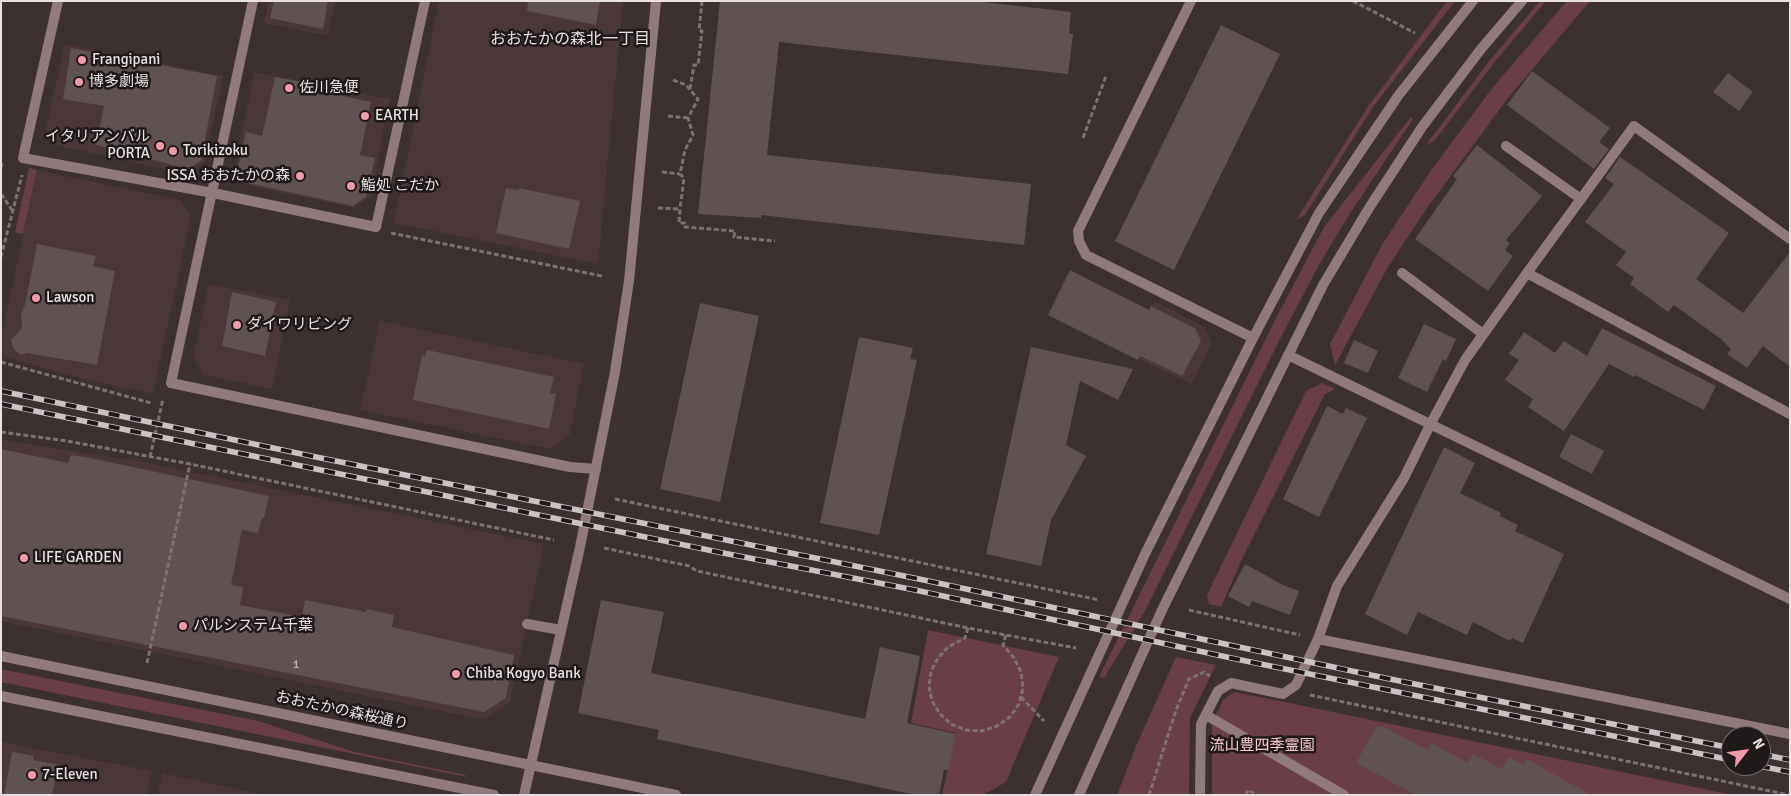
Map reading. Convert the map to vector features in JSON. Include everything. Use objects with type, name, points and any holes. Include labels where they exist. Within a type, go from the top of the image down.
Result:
[{"type":"street","points":[[58,1],[23,158],[213,193],[376,227],[425,1]]},
{"type":"street","points":[[253,1],[171,383],[560,465],[596,469]]},
{"type":"street","points":[[524,795],[596,469],[628,281],[656,1]]},
{"type":"street","points":[[1191,1],[1078,232],[1079,241],[1086,255],[1253,338]]},
{"type":"street","points":[[1035,795],[1145,554],[1253,338],[1324,205],[1398,96],[1473,1]]},
{"type":"street","points":[[1079,795],[1162,610],[1323,285],[1401,158],[1481,49],[1522,1]]},
{"type":"street","points":[[1200,795],[1201,724],[1218,691],[1224,685],[1231,683],[1283,694],[1296,685],[1318,639],[1337,586],[1404,478],[1465,360],[1634,126],[1790,239]]},
{"type":"street","points":[[1506,146],[1581,199]]},
{"type":"street","points":[[1402,273],[1484,334]]},
{"type":"street","points":[[1527,273],[1790,414]]},
{"type":"street","points":[[1288,355],[1790,598]]},
{"type":"street","points":[[527,624],[561,630]]},
{"type":"street","points":[[1318,639],[1790,734]]},
{"type":"street","name":"おおたかの森桜通り","points":[[1,656],[676,795]]},
{"type":"street","points":[[1,696],[494,795]]},
{"type":"street","points":[[1206,715],[1344,795]]},
{"type":"path","points":[[690,89],[694,65],[698,65],[702,31],[699,30],[702,1]]},
{"type":"path","points":[[1353,1],[1415,33]]},
{"type":"path","points":[[1083,138],[1106,76]]},
{"type":"path","points":[[673,80],[686,85],[698,99],[688,118],[693,135],[685,150],[680,174]]},
{"type":"path","points":[[668,116],[688,118]]},
{"type":"path","points":[[1,257],[24,168]]},
{"type":"path","points":[[662,172],[680,174],[684,178],[679,223],[685,223],[685,227],[735,231],[734,238],[775,241]]},
{"type":"path","points":[[1,194],[12,211]]},
{"type":"path","points":[[658,208],[680,209]]},
{"type":"path","points":[[376,227],[391,233],[602,276]]},
{"type":"path","points":[[1,362],[152,403]]},
{"type":"path","points":[[150,457],[160,405]]},
{"type":"path","points":[[1,432],[67,441],[190,464],[554,540]]},
{"type":"path","points":[[147,663],[190,464]]},
{"type":"path","points":[[615,499],[1099,600]]},
{"type":"path","points":[[604,548],[689,566],[697,571],[968,628],[1076,648]]},
{"type":"path","points":[[1189,610],[1318,639]]},
{"type":"path","points":[[968,628],[966,638],[948,647],[938,658],[931,671],[929,686],[932,701],[940,714],[951,724],[966,730],[982,731],[997,726],[1010,717],[1019,704],[1023,688],[1021,672],[1014,658],[1003,645],[1006,635]]},
{"type":"path","points":[[1149,795],[1176,710],[1189,679],[1204,672],[1224,685]]},
{"type":"path","points":[[1290,690],[1788,795]]},
{"type":"path","points":[[1021,696],[1044,721]]},
{"type":"path","points":[[1246,795],[1248,790],[1257,795]]},
{"type":"shaded area","points":[[269,1],[335,1],[328,36],[264,23]]},
{"type":"shaded area","points":[[439,1],[623,1],[598,264],[394,223]]},
{"type":"shaded area","points":[[65,44],[223,76],[205,162],[187,174],[55,145],[46,128]]},
{"type":"shaded area","points":[[254,72],[390,99],[371,196],[354,208],[246,185],[235,168]]},
{"type":"shaded area","points":[[37,170],[180,200],[191,217],[153,394],[68,375],[1,356],[1,339]]},
{"type":"shaded area","points":[[209,284],[290,300],[272,389],[204,375],[193,358]]},
{"type":"shaded area","points":[[1154,301],[1205,327],[1212,343],[1191,384],[1128,354]]},
{"type":"shaded area","points":[[380,321],[584,364],[570,434],[550,449],[360,410]]},
{"type":"shaded area","points":[[1,440],[137,461],[544,544],[510,702],[485,720],[1,621]]},
{"type":"shaded area","points":[[1,742],[152,771],[146,795],[1,795]]},
{"type":"shaded area","points":[[162,773],[266,795],[158,795]]},
{"type":"green space","points":[[1447,1],[1455,1],[1373,107],[1305,215],[1296,220],[1367,108]]},
{"type":"green space","points":[[1540,1],[1546,1],[1494,63],[1435,140],[1426,145],[1490,60]]},
{"type":"green space","points":[[1567,1],[1590,1],[1508,98],[1427,208],[1388,267],[1335,365],[1330,344],[1383,243],[1432,169],[1493,87]]},
{"type":"green space","points":[[1411,117],[1413,119],[1347,218],[1320,263],[1280,339],[1146,609],[1104,678],[1099,677],[1276,318],[1324,227]]},
{"type":"green space","points":[[29,168],[37,170],[23,234],[15,232]]},
{"type":"green space","points":[[1322,383],[1335,389],[1325,394],[1243,557],[1221,607],[1209,604],[1207,595],[1306,391]]},
{"type":"green space","points":[[928,630],[1059,657],[1006,782],[983,795],[942,795],[956,733],[911,723]]},
{"type":"green space","points":[[1176,657],[1216,665],[1190,718],[1189,795],[1117,795],[1137,744]]},
{"type":"green space","points":[[1,669],[258,721],[355,752],[465,775],[467,777],[1,682]]},
{"type":"green space","name":"流山豊四季霊園","points":[[1234,692],[1733,795],[1212,795],[1212,722],[1224,699]]},
{"type":"building","points":[[274,1],[328,1],[323,29],[270,18]]},
{"type":"building","points":[[528,1],[600,1],[596,25],[527,11]]},
{"type":"building","points":[[720,1],[975,1],[1071,12],[1069,34],[1073,34],[1068,74],[779,42],[767,155],[1031,184],[1024,245],[761,215],[761,218],[698,214]]},
{"type":"building","points":[[1221,25],[1280,54],[1174,270],[1115,241]]},
{"type":"building","points":[[71,48],[217,76],[201,161],[188,169],[96,145],[104,106],[63,99]]},
{"type":"building","points":[[1532,71],[1610,128],[1599,142],[1609,149],[1594,169],[1507,105]]},
{"type":"building","points":[[1728,73],[1753,92],[1739,111],[1713,92]]},
{"type":"building","points":[[275,77],[319,85],[318,91],[371,102],[360,155],[375,158],[366,197],[353,206],[247,183],[249,172],[238,169],[246,132],[262,136]]},
{"type":"building","points":[[1477,145],[1542,196],[1506,240],[1510,243],[1505,250],[1513,256],[1488,291],[1415,239],[1457,179],[1453,176]]},
{"type":"building","points":[[1620,157],[1729,233],[1696,279],[1743,313],[1790,252],[1790,367],[1763,346],[1747,368],[1727,354],[1731,349],[1721,339],[1674,305],[1668,312],[1630,284],[1634,278],[1616,265],[1626,252],[1585,222],[1614,184],[1605,178]]},
{"type":"building","points":[[506,188],[518,190],[519,188],[580,201],[569,249],[496,233]]},
{"type":"building","points":[[37,244],[96,256],[93,266],[115,271],[97,365],[27,353],[21,355],[13,348],[11,340],[22,328],[21,314],[25,305]]},
{"type":"building","points":[[1070,270],[1149,310],[1151,306],[1195,328],[1201,341],[1182,376],[1140,356],[1138,360],[1048,315]]},
{"type":"building","points":[[232,292],[276,302],[265,356],[222,346]]},
{"type":"building","points":[[700,303],[759,316],[720,502],[660,489]]},
{"type":"building","points":[[1424,324],[1456,339],[1446,361],[1443,359],[1427,392],[1398,378]]},
{"type":"building","points":[[1602,328],[1716,386],[1704,410],[1609,364],[1564,431],[1528,407],[1533,399],[1505,380],[1519,360],[1509,354],[1524,332],[1555,353],[1564,341],[1587,356]]},
{"type":"building","points":[[859,337],[913,348],[910,359],[917,360],[879,535],[820,523]]},
{"type":"building","points":[[1354,340],[1378,351],[1368,373],[1344,363]]},
{"type":"building","points":[[1031,347],[1133,369],[1118,400],[1080,381],[1066,445],[1086,456],[1051,520],[1041,566],[986,554]]},
{"type":"building","points":[[427,350],[554,377],[550,393],[556,394],[549,429],[413,400],[422,355],[425,356]]},
{"type":"building","points":[[1327,406],[1343,414],[1346,408],[1367,418],[1319,517],[1283,499]]},
{"type":"building","points":[[1571,434],[1604,451],[1592,474],[1559,457]]},
{"type":"building","points":[[1444,447],[1475,463],[1460,493],[1501,513],[1500,516],[1518,525],[1515,531],[1564,554],[1523,643],[1512,638],[1510,641],[1473,622],[1467,635],[1418,612],[1407,635],[1365,614]]},
{"type":"building","points":[[1,449],[68,463],[71,455],[90,458],[269,496],[258,533],[242,530],[231,585],[243,587],[240,605],[302,617],[305,600],[366,612],[367,609],[394,615],[392,627],[514,655],[506,698],[484,712],[1,616]]},
{"type":"building","points":[[1245,564],[1283,585],[1299,591],[1290,615],[1252,601],[1249,607],[1228,596]]},
{"type":"building","points":[[601,600],[664,612],[651,673],[865,719],[880,647],[920,656],[907,723],[956,734],[948,770],[944,770],[939,795],[915,795],[657,739],[659,730],[578,713]]},
{"type":"building","points":[[1382,726],[1428,750],[1431,743],[1468,763],[1473,754],[1502,769],[1509,757],[1524,765],[1527,759],[1591,795],[1416,795],[1356,763],[1376,727]]},
{"type":"building","name":"7-Eleven","points":[[12,752],[34,756],[33,760],[59,765],[52,795],[4,795]]},
{"type":"railway","points":[[1,391],[1721,746]]},
{"type":"railway","points":[[1,404],[718,552],[915,590],[1236,659],[1721,758]]},
{"type":"railway","points":[[1771,756],[1790,760]]},
{"type":"railway","points":[[1771,768],[1790,772]]},
{"type":"place","name":"Frangipani","points":[[82,60]]},
{"type":"place","name":"博多劇場","points":[[79,82]]},
{"type":"place","name":"佐川急便","points":[[289,88]]},
{"type":"place","name":"EARTH","points":[[365,116]]},
{"type":"place","name":"イタリアンバル PORTA","points":[[160,146]]},
{"type":"place","name":"Torikizoku","points":[[173,151]]},
{"type":"place","name":"ISSA おおたかの森","points":[[300,176]]},
{"type":"place","name":"鮨処 こだか","points":[[351,186]]},
{"type":"place","name":"Lawson","points":[[36,298]]},
{"type":"place","name":"ダイワリビング","points":[[237,325]]},
{"type":"place","name":"LIFE GARDEN","points":[[24,558]]},
{"type":"place","name":"パルシステム千葉","points":[[183,626]]},
{"type":"place","name":"Chiba Kogyo Bank","points":[[456,674]]},
{"type":"place","name":"7-Eleven","points":[[32,775]]},
{"type":"district","name":"おおたかの森北一丁目","points":[[570,40]]}]
